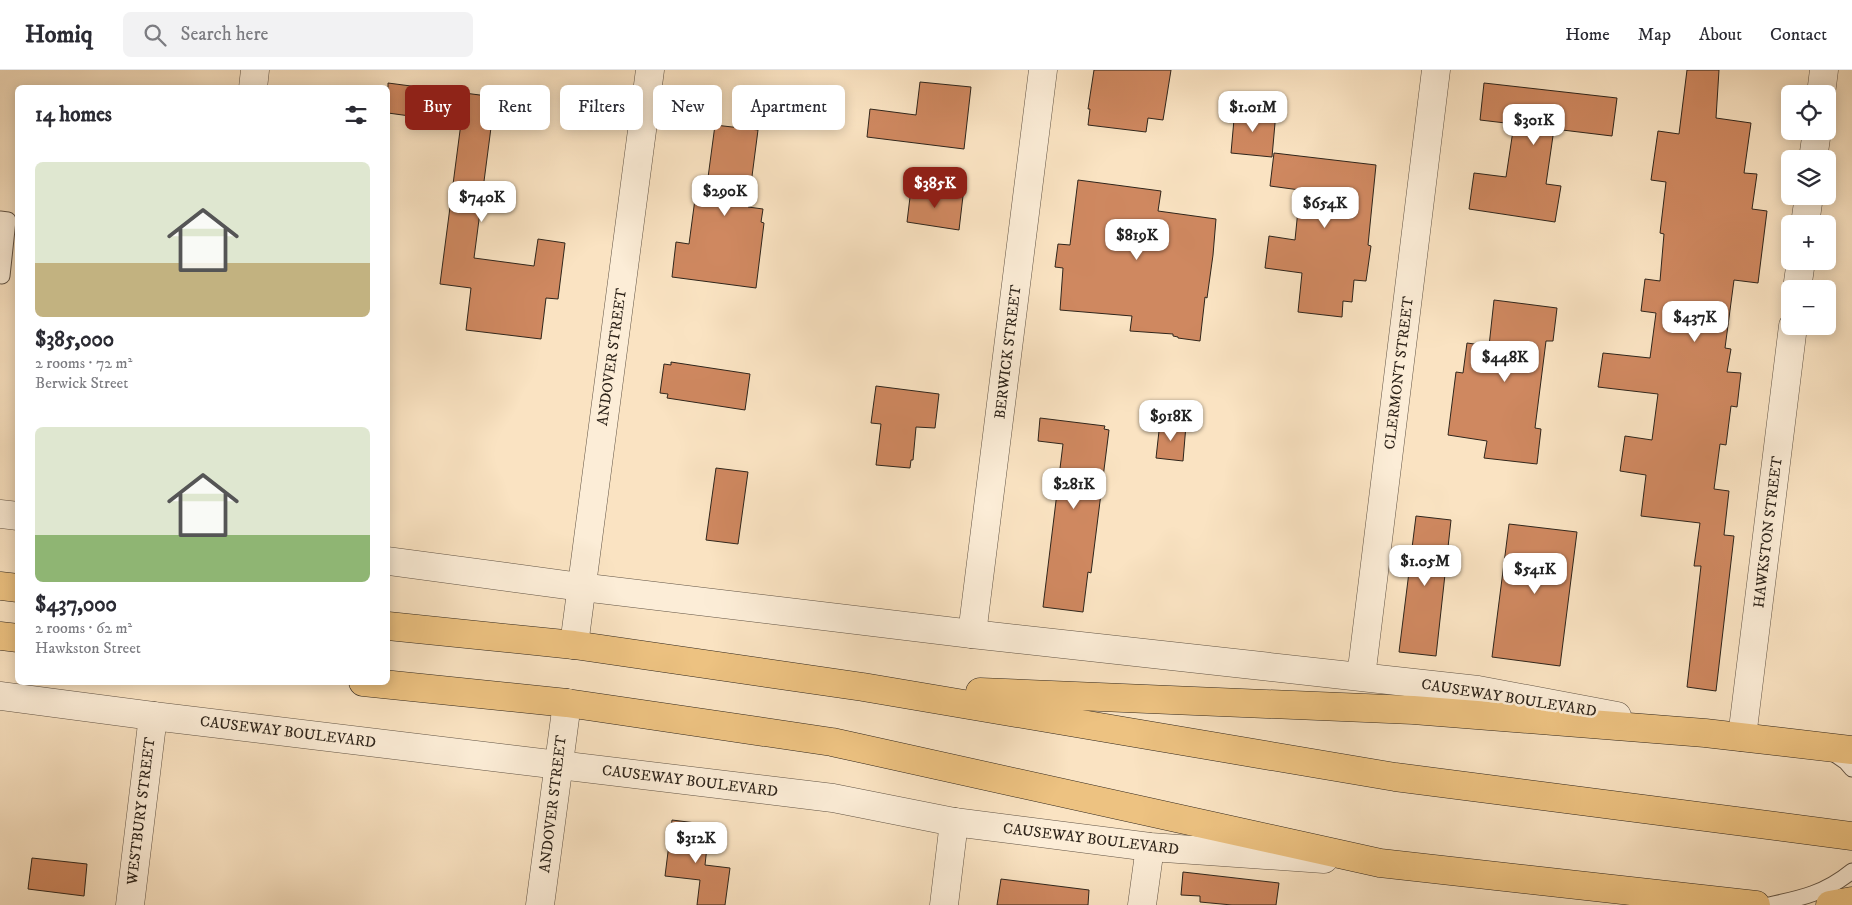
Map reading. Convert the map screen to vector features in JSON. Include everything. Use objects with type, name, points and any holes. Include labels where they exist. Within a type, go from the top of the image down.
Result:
[{"type":"highway","points":[[0,586],[15,588]]},
{"type":"highway","points":[[390,626],[574,645],[863,686],[1395,777],[1852,836]]},
{"type":"highway","points":[[0,636],[15,638]]},
{"type":"highway","name":"CAUSEWAY BOULEVARD","points":[[390,685],[567,703],[832,742],[1380,863],[1756,905]]},
{"type":"highway","points":[[863,686],[1412,710],[1705,733],[1839,749]]},
{"type":"highway","points":[[1830,905],[1852,901]]},
{"type":"street","points":[[253,85],[255,70]]},
{"type":"street","name":"ANDOVER STREET","points":[[574,645],[650,70]]},
{"type":"street","name":"BERWICK STREET","points":[[972,634],[1043,70]]},
{"type":"street","name":"CLERMONT STREET","points":[[1360,676],[1366,642],[1436,70]]},
{"type":"street","points":[[1822,85],[1824,70]]},
{"type":"street","name":"HAWKSTON STREET","points":[[1742,737],[1792,335]]},
{"type":"street","points":[[0,514],[15,516]]},
{"type":"street","name":"CAUSEWAY BOULEVARD","points":[[390,562],[972,634],[1478,690],[1705,733]]},
{"type":"street","name":"CAUSEWAY BOULEVARD","points":[[0,696],[833,798],[954,822],[1150,847],[1380,863]]},
{"type":"street","name":"ANDOVER STREET","points":[[540,905],[567,703]]},
{"type":"street","name":"WESTBURY STREET","points":[[130,905],[152,716]]},
{"type":"street","points":[[944,905],[954,822]]},
{"type":"street","points":[[1142,905],[1150,847]]},
{"type":"lane","points":[[0,218],[8,220],[2,276],[0,275]]},
{"type":"lane","points":[[1839,749],[1852,769]]},
{"type":"lane","points":[[1769,905],[1810,896],[1838,882],[1852,871]]},
{"type":"building","points":[[1094,70],[1171,70],[1163,120],[1148,118],[1146,132],[1088,125],[1090,109],[1088,109]]},
{"type":"building","points":[[1687,70],[1719,70],[1716,118],[1751,123],[1744,173],[1757,174],[1752,209],[1767,211],[1758,283],[1734,280],[1725,348],[1731,349],[1727,372],[1741,373],[1737,407],[1731,406],[1726,445],[1720,444],[1714,489],[1729,491],[1724,535],[1734,536],[1716,691],[1687,687],[1701,566],[1694,566],[1700,523],[1641,516],[1646,475],[1620,471],[1625,436],[1652,440],[1658,394],[1598,387],[1603,353],[1650,358],[1656,313],[1641,311],[1645,279],[1660,281],[1664,234],[1660,233],[1666,182],[1651,180],[1658,131],[1679,134]]},
{"type":"building","points":[[920,82],[971,87],[964,149],[867,137],[870,109],[916,115]]},
{"type":"building","points":[[388,83],[405,85],[405,115],[390,113],[390,85]]},
{"type":"building","points":[[1484,83],[1617,98],[1612,136],[1554,129],[1546,184],[1561,186],[1555,222],[1469,209],[1474,173],[1506,177],[1514,124],[1480,120]]},
{"type":"building","points":[[470,94],[480,95],[480,130],[491,130],[474,258],[534,266],[538,239],[565,243],[558,299],[546,298],[541,339],[466,330],[471,288],[440,284],[460,130],[470,130]]},
{"type":"building","points":[[1235,108],[1276,112],[1272,157],[1231,153]]},
{"type":"building","points":[[722,126],[732,127],[732,130],[758,130],[748,207],[763,209],[761,222],[764,223],[756,288],[672,277],[676,242],[689,244],[695,199],[705,200],[714,130],[722,130]]},
{"type":"building","points":[[1274,153],[1376,165],[1368,245],[1371,246],[1366,281],[1354,280],[1352,302],[1343,301],[1342,317],[1298,312],[1302,273],[1265,268],[1269,236],[1295,240],[1300,190],[1270,186]]},
{"type":"building","points":[[1078,180],[1161,191],[1158,211],[1216,219],[1213,255],[1207,298],[1205,297],[1200,341],[1178,338],[1173,336],[1173,334],[1130,331],[1132,316],[1060,310],[1063,268],[1055,267],[1058,244],[1070,245]]},
{"type":"building","points":[[911,189],[963,196],[959,230],[907,222]]},
{"type":"building","points":[[1494,300],[1557,308],[1553,341],[1546,341],[1535,428],[1541,429],[1537,464],[1484,458],[1487,441],[1448,435],[1456,372],[1463,373],[1467,343],[1489,346]]},
{"type":"building","points":[[671,362],[750,374],[745,410],[667,398],[668,394],[660,393],[664,364],[671,365]]},
{"type":"building","points":[[876,386],[939,394],[935,428],[916,427],[913,460],[911,460],[910,468],[876,465],[881,424],[871,423]]},
{"type":"building","points":[[1040,418],[1105,426],[1104,429],[1109,430],[1091,573],[1088,572],[1083,612],[1043,607],[1063,444],[1038,441]]},
{"type":"building","points":[[1160,422],[1186,425],[1183,461],[1156,458]]},
{"type":"building","points":[[716,468],[748,472],[738,544],[706,540]]},
{"type":"building","points":[[1416,516],[1451,520],[1436,656],[1399,652]]},
{"type":"building","points":[[1509,524],[1577,532],[1560,666],[1492,657]]},
{"type":"building","points":[[672,820],[696,823],[695,836],[708,838],[705,865],[730,868],[725,905],[697,905],[700,880],[665,876]]},
{"type":"building","points":[[32,858],[87,864],[84,896],[28,889]]},
{"type":"building","points":[[1183,872],[1279,883],[1276,905],[1232,905],[1200,902],[1200,896],[1181,895]]},
{"type":"building","points":[[1001,879],[1089,890],[1088,905],[997,905]]}]
